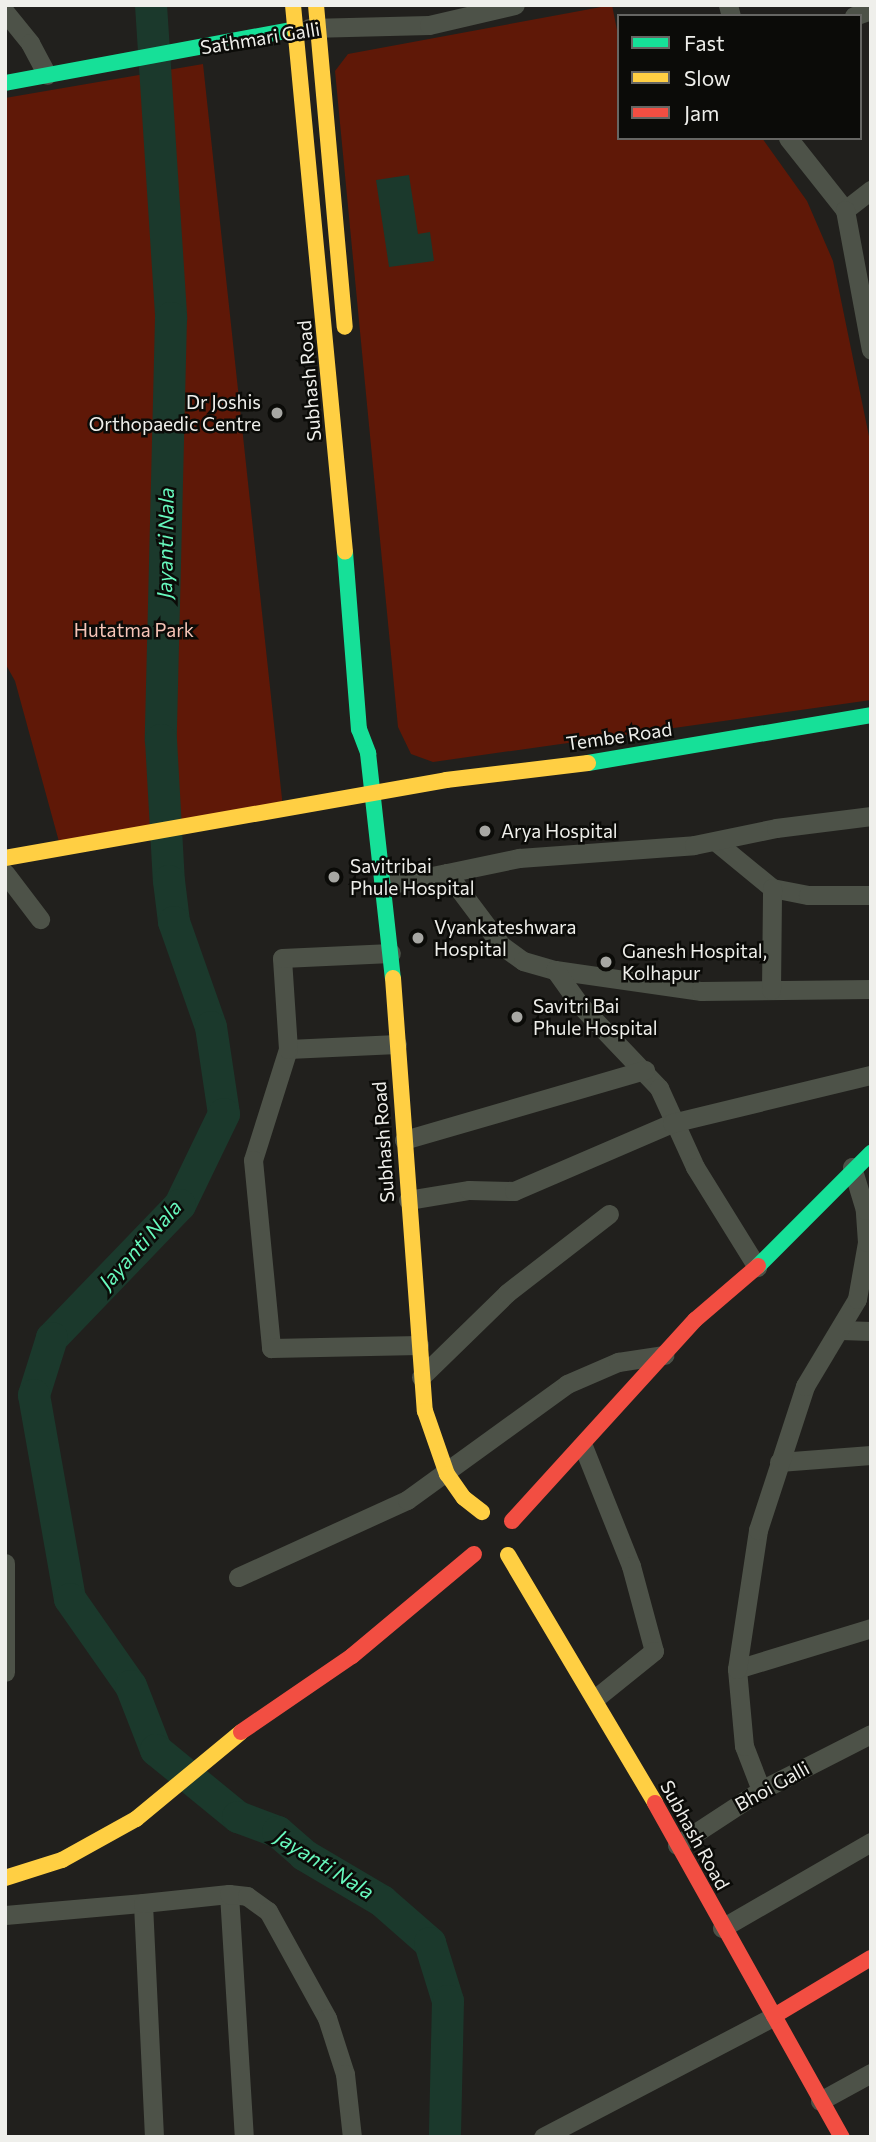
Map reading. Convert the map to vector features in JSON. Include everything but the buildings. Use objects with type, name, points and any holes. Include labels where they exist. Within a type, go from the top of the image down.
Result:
[{"type":"main road","name":"Subhash Road","points":[[293,5],[331,379],[359,729],[368,753],[391,953],[425,1411],[447,1474],[464,1498],[472,1525]]},
{"type":"main road","name":"Subhash Road","points":[[316,5],[346,347]]},
{"type":"main road","name":"Sathmari Galli","points":[[5,83],[296,29]]},
{"type":"main road","points":[[362,541],[366,593]]},
{"type":"main road","name":"Subhash Road","points":[[368,753],[377,727],[374,686]]},
{"type":"main road","name":"Tembe Road","points":[[5,858],[446,780],[642,756],[871,715]]},
{"type":"main road","points":[[512,1521],[695,1320],[757,1266],[852,1167],[871,1153]]},
{"type":"main road","points":[[498,1511],[512,1521],[517,1536],[508,1555],[491,1561],[474,1554],[472,1525],[498,1511]]},
{"type":"main road","points":[[5,1878],[62,1860],[136,1819],[281,1700],[352,1656],[474,1554]]},
{"type":"main road","name":"Subhash Road","points":[[508,1555],[596,1698],[722,1928],[842,2137]]},
{"type":"main road","points":[[774,2016],[871,1958]]},
{"type":"street","name":"Sathmari Galli","points":[[296,29],[429,25],[515,5]]},
{"type":"street","points":[[5,12],[47,75]]},
{"type":"street","points":[[790,140],[845,210],[871,351]]},
{"type":"street","points":[[845,210],[871,190]]},
{"type":"street","points":[[382,886],[519,858],[716,842],[776,828],[871,816]]},
{"type":"street","points":[[716,842],[772,888],[808,895],[871,895]]},
{"type":"street","points":[[5,873],[40,919]]},
{"type":"street","points":[[447,873],[501,945],[523,961],[555,970],[659,987],[871,989]]},
{"type":"street","points":[[771,990],[772,888]]},
{"type":"street","points":[[391,953],[282,958],[288,1049],[253,1160],[271,1348],[419,1345]]},
{"type":"street","points":[[555,970],[580,1005],[645,1070],[672,1123],[757,1266]]},
{"type":"street","points":[[288,1049],[397,1044]]},
{"type":"street","points":[[404,1140],[645,1070]]},
{"type":"street","points":[[408,1200],[469,1191],[514,1191],[672,1123],[871,1075]]},
{"type":"street","points":[[761,1790],[744,1746],[737,1669],[758,1530],[779,1462],[806,1386],[857,1299],[869,1241],[865,1210],[852,1167]]},
{"type":"street","points":[[421,1377],[507,1293],[608,1214]]},
{"type":"street","points":[[841,1330],[871,1331]]},
{"type":"street","points":[[238,1577],[349,1530],[447,1474],[567,1384],[618,1362],[664,1356]]},
{"type":"street","points":[[583,1446],[631,1566],[654,1651],[596,1698]]},
{"type":"street","points":[[779,1462],[871,1455]]},
{"type":"street","points":[[5,1563],[5,1672]]},
{"type":"street","points":[[737,1669],[871,1628]]},
{"type":"street","name":"Bhoi Galli","points":[[677,1845],[761,1790],[871,1734]]},
{"type":"street","points":[[722,1928],[871,1842]]},
{"type":"street","points":[[229,1894],[244,2137]]},
{"type":"street","points":[[5,1915],[229,1894],[247,1896],[268,1911],[327,2018],[345,2074],[352,2137]]},
{"type":"street","points":[[143,1903],[155,2137]]},
{"type":"street","points":[[543,2137],[774,2016]]},
{"type":"street","points":[[820,2101],[871,2073]]},
{"type":"green space","points":[[612,5],[617,30],[617,140],[763,140],[807,201],[833,261],[871,446],[871,700],[433,762],[411,754],[398,727],[335,71],[348,54]]},
{"type":"green space","name":"Hutatma Park","points":[[203,64],[283,808],[61,849],[15,681],[5,663],[5,98]]},
{"type":"shaded area","points":[[409,175],[418,234],[430,232],[434,261],[389,267],[376,180]]},
{"type":"waterway","name":"Jayanti Nala","points":[[151,5],[171,318],[161,740],[169,881],[174,922],[211,1027],[224,1114],[180,1205],[52,1338],[34,1395],[70,1599],[131,1686],[156,1750],[238,1817],[278,1832],[304,1855],[382,1901],[430,1943],[448,2001],[445,2137]]},
{"type":"traffic: fast","points":[[5,83],[296,29]]},
{"type":"traffic: fast","points":[[345,552],[359,729],[368,753],[393,978]]},
{"type":"traffic: fast","points":[[588,763],[871,715]]},
{"type":"traffic: fast","points":[[758,1266],[871,1153]]},
{"type":"traffic: slow","points":[[293,5],[345,552]]},
{"type":"traffic: slow","points":[[316,5],[345,327]]},
{"type":"traffic: slow","points":[[5,858],[446,780],[588,763]]},
{"type":"traffic: slow","points":[[393,978],[425,1411],[447,1474],[464,1498],[482,1512]]},
{"type":"traffic: slow","points":[[508,1555],[655,1803]]},
{"type":"traffic: slow","points":[[5,1878],[62,1860],[136,1819],[241,1732]]},
{"type":"traffic: jam","points":[[512,1521],[695,1320],[758,1266]]},
{"type":"traffic: jam","points":[[241,1732],[352,1656],[474,1554]]},
{"type":"traffic: jam","points":[[655,1803],[842,2137]]},
{"type":"traffic: jam","points":[[774,2016],[871,1958]]},
{"type":"place","name":"Dr Joshis Orthopaedic Centre","points":[[277,413]]},
{"type":"place","name":"Arya Hospital","points":[[485,831]]},
{"type":"place","name":"Savitribai Phule Hospital","points":[[334,877]]},
{"type":"place","name":"Vyankateshwara Hospital","points":[[418,938]]},
{"type":"place","name":"Ganesh Hospital, Kolhapur","points":[[606,962]]},
{"type":"place","name":"Savitri Bai Phule Hospital","points":[[517,1017]]}]
